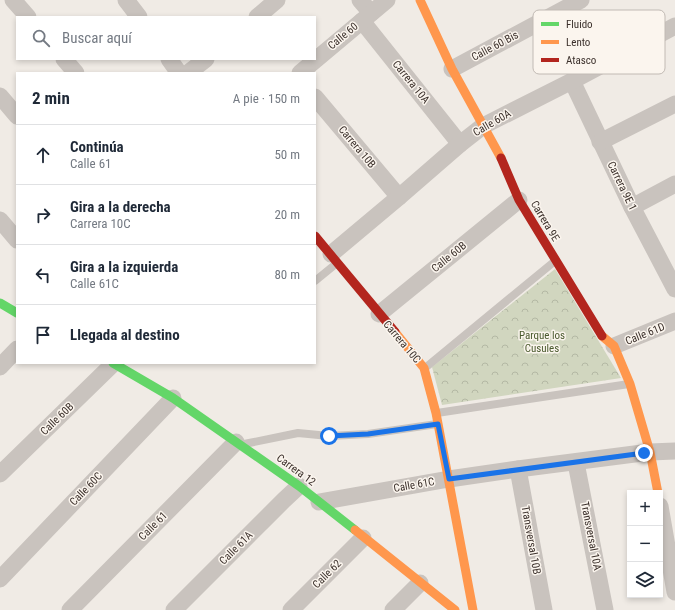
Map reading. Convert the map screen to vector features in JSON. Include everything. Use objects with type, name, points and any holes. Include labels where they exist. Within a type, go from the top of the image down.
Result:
[{"type":"street","points":[[0,4],[5,0]]},
{"type":"street","points":[[13,0],[27,16]]},
{"type":"street","points":[[258,16],[278,0]]},
{"type":"street","name":"Calle 60","points":[[316,58],[364,11],[387,0]]},
{"type":"street","name":"Calle 60 Bis","points":[[562,10],[581,0]]},
{"type":"street","name":"Carrera 9E","points":[[426,2],[452,68],[506,168],[519,200],[601,335],[614,346],[630,384],[650,452],[657,490]]},
{"type":"street","name":"Carrera 10A","points":[[364,11],[460,144]]},
{"type":"street","name":"Calle 60 Bis","points":[[452,68],[533,25]]},
{"type":"street","name":"Calle 60A","points":[[665,31],[675,26]]},
{"type":"street","points":[[65,60],[75,72]]},
{"type":"street","points":[[170,60],[178,72]]},
{"type":"street","points":[[189,72],[205,60]]},
{"type":"street","name":"Calle 60","points":[[301,72],[313,60]]},
{"type":"street","name":"Calle 60A","points":[[334,258],[399,197],[483,126],[585,74]]},
{"type":"street","name":"Carrera 9E 1","points":[[572,81],[632,208],[670,268],[675,289]]},
{"type":"street","points":[[0,96],[16,115]]},
{"type":"street","name":"Carrera 10B","points":[[316,98],[399,197]]},
{"type":"street","points":[[600,142],[675,104]]},
{"type":"street","points":[[632,208],[675,184]]},
{"type":"street","name":"Calle 60B","points":[[379,314],[519,200]]},
{"type":"street","points":[[0,220],[16,239]]},
{"type":"street","name":"Carrera 10C","points":[[316,237],[424,368],[436,413],[473,610]]},
{"type":"street","points":[[0,303],[16,312]]},
{"type":"street","name":"Calle 61D","points":[[614,346],[675,321]]},
{"type":"street","points":[[0,367],[16,350]]},
{"type":"street","name":"Calle 60B","points":[[0,474],[113,364]]},
{"type":"street","name":"Carrera 12","points":[[116,364],[173,398],[299,486],[455,610]]},
{"type":"street","name":"Calle 60C","points":[[0,579],[173,398]]},
{"type":"street","name":"Calle 61","points":[[70,610],[238,443]]},
{"type":"street","name":"Calle 61C","points":[[319,502],[449,479],[518,469],[576,463],[650,452],[675,451]]},
{"type":"street","name":"Transversal 10A","points":[[576,463],[605,610]]},
{"type":"street","name":"Transversal 10B","points":[[518,469],[544,610]]},
{"type":"street","name":"Calle 61A","points":[[174,610],[299,486]]},
{"type":"street","points":[[663,523],[675,592]]},
{"type":"street","name":"Calle 62","points":[[291,610],[363,538]]},
{"type":"street","points":[[393,610],[420,583]]},
{"type":"lane","name":"Calle 60A","points":[[316,280],[334,258]]},
{"type":"lane","points":[[424,368],[555,261]]},
{"type":"lane","points":[[436,413],[630,384]]},
{"type":"lane","points":[[238,443],[298,433],[329,436],[368,434],[438,424]]},
{"type":"green space","name":"Parque los Cusules","points":[[555,269],[621,378],[442,405],[432,367]]},
{"type":"traffic: fast","points":[[0,303],[16,312]]},
{"type":"traffic: fast","points":[[115,364],[173,398],[299,486],[355,530]]},
{"type":"traffic: slow","points":[[420,0],[452,69],[501,158]]},
{"type":"traffic: slow","points":[[395,332],[424,368],[436,413],[473,610]]},
{"type":"traffic: slow","points":[[602,336],[614,346],[630,384],[650,452],[657,490]]},
{"type":"traffic: slow","points":[[355,530],[455,610]]},
{"type":"traffic: jam","points":[[501,158],[519,200],[602,336]]},
{"type":"traffic: jam","points":[[316,237],[395,332]]},
{"type":"route","points":[[329,436],[368,434],[438,424],[449,479],[644,453]]}]
